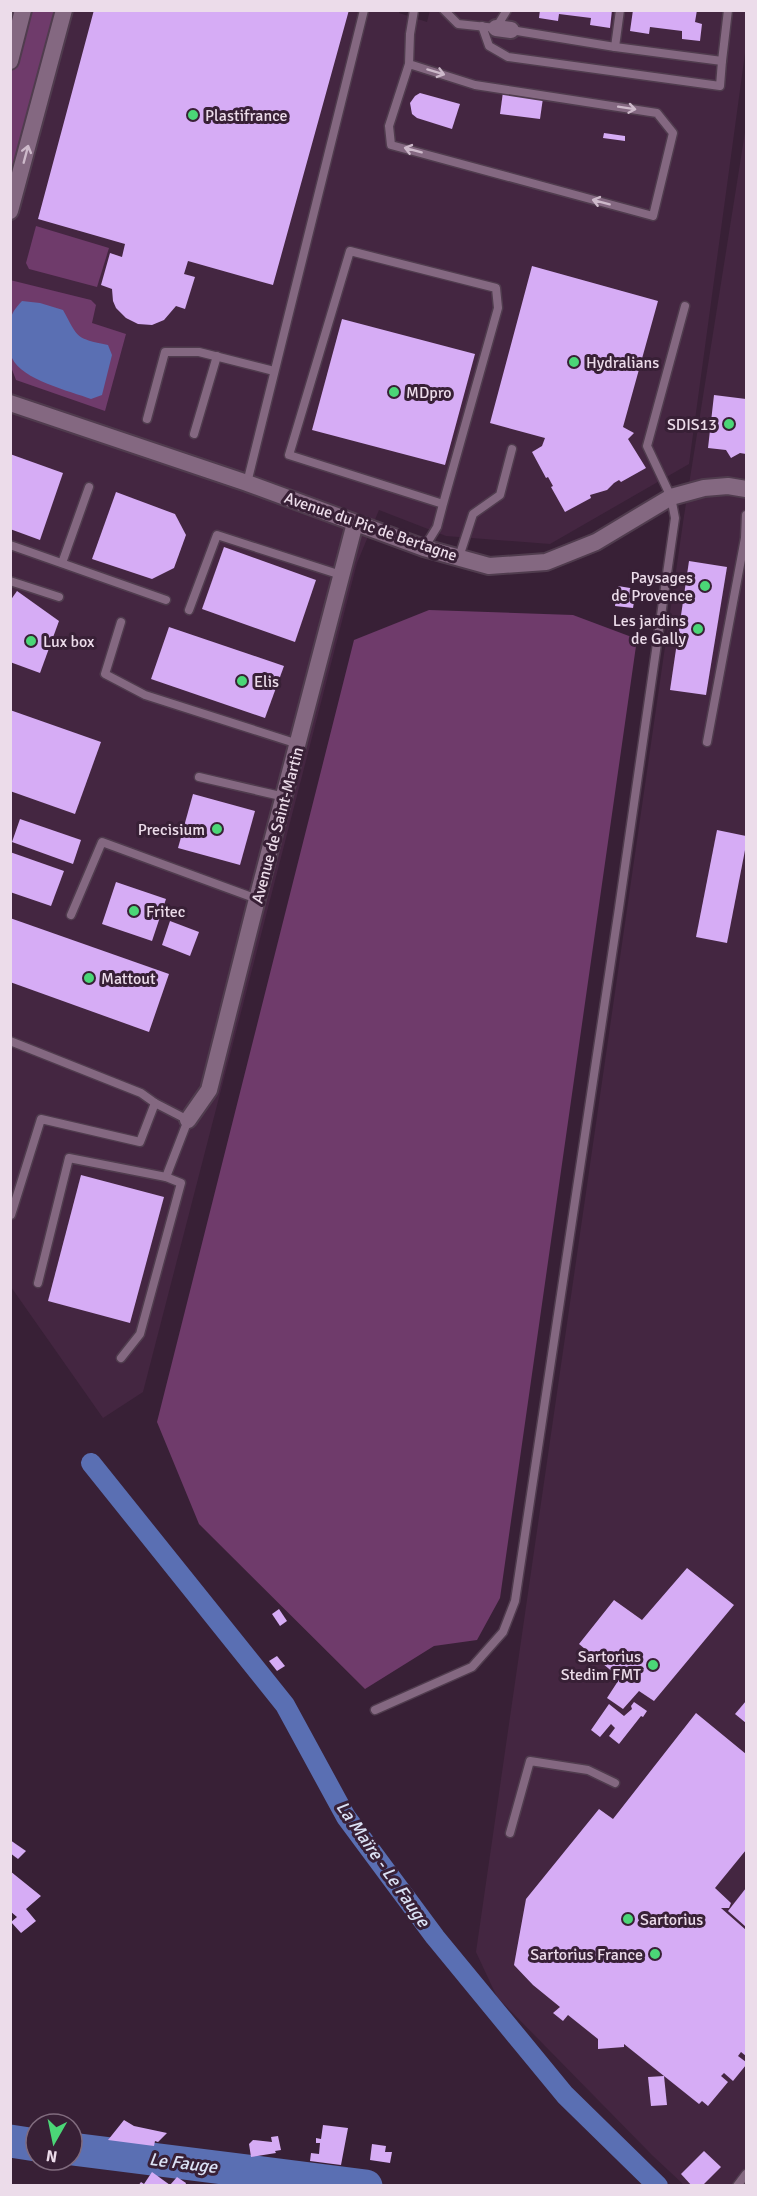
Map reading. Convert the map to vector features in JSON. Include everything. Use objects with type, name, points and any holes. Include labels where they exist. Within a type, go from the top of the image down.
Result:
[{"type":"street","points":[[10,61],[23,10]]},
{"type":"street","points":[[10,211],[64,10]]},
{"type":"street","name":"Avenue du Pic de Bertagne","points":[[10,403],[247,483],[424,548],[489,566],[546,562],[596,542],[671,497],[705,488],[728,486],[747,489]]},
{"type":"street","name":"Avenue de Saint-Martin","points":[[188,1120],[209,1090],[356,524]]},
{"type":"lane","points":[[247,483],[364,10]]},
{"type":"lane","points":[[409,64],[475,85],[657,113],[673,133],[653,216],[391,144],[389,126],[409,64],[414,10]]},
{"type":"lane","points":[[444,10],[458,24],[722,61]]},
{"type":"lane","points":[[507,10],[489,46],[508,57],[720,86],[728,10]]},
{"type":"lane","points":[[615,47],[620,10]]},
{"type":"lane","points":[[424,548],[437,527],[498,308],[496,288],[350,251],[289,455],[443,504]]},
{"type":"lane","points":[[375,1710],[472,1667],[503,1632],[516,1601],[675,518],[671,497],[646,446],[685,306]]},
{"type":"lane","points":[[147,419],[165,352],[199,352],[274,371]]},
{"type":"lane","points":[[194,434],[217,356]]},
{"type":"lane","points":[[459,557],[473,514],[500,495],[512,449]]},
{"type":"lane","points":[[62,563],[89,487]]},
{"type":"lane","points":[[707,742],[745,538],[747,515]]},
{"type":"lane","points":[[189,610],[217,535],[341,575]]},
{"type":"lane","points":[[10,545],[166,600]]},
{"type":"lane","points":[[10,581],[59,597]]},
{"type":"lane","points":[[121,622],[105,674],[145,695],[299,744]]},
{"type":"lane","points":[[199,777],[285,797]]},
{"type":"lane","points":[[71,915],[102,842],[257,899]]},
{"type":"lane","points":[[10,1041],[141,1093],[188,1120],[166,1177]]},
{"type":"lane","points":[[11,1215],[40,1119],[140,1142],[155,1103]]},
{"type":"lane","points":[[38,1283],[69,1158],[166,1177],[182,1183],[140,1334],[121,1358]]},
{"type":"lane","points":[[510,1833],[530,1761],[588,1770],[615,1783]]},
{"type":"lane","points":[[737,2186],[747,2174]]},
{"type":"shaded area","points":[[400,10],[399,13],[427,22],[430,10],[746,11],[746,46],[689,464],[550,544],[446,536],[379,510],[357,563],[143,1392],[103,1418],[11,1287],[10,11]]},
{"type":"shaded area","points":[[26,11],[57,11],[11,187],[11,69]]},
{"type":"shaded area","points":[[746,126],[746,2185],[684,2185],[497,1997],[476,1952],[684,516]]},
{"type":"shaded area","points":[[36,226],[109,248],[97,287],[29,269],[26,263]]},
{"type":"shaded area","points":[[10,280],[91,300],[96,305],[92,323],[126,334],[105,411],[16,380],[11,367]]},
{"type":"shaded area","points":[[429,610],[573,615],[637,639],[500,1598],[477,1640],[434,1646],[365,1689],[199,1524],[157,1422],[354,640]]},
{"type":"water","points":[[22,301],[40,303],[63,310],[79,336],[89,341],[108,345],[112,355],[102,395],[91,399],[36,379],[17,366],[10,353],[10,324],[13,313]]},
{"type":"building","name":"Plastifrance","points":[[94,10],[349,10],[273,285],[188,261],[184,274],[195,277],[185,309],[176,306],[164,320],[152,325],[138,324],[126,318],[116,308],[112,289],[101,285],[110,253],[122,257],[125,244],[38,219]]},
{"type":"building","points":[[540,10],[612,10],[610,28],[590,25],[591,18],[559,14],[558,21],[539,18]]},
{"type":"building","points":[[633,10],[697,10],[695,22],[702,24],[700,41],[682,39],[682,31],[650,27],[649,34],[630,31]]},
{"type":"building","points":[[503,92],[543,98],[540,119],[500,114]]},
{"type":"building","points":[[420,93],[460,104],[452,129],[417,118],[412,114],[410,103]]},
{"type":"building","points":[[604,133],[625,136],[625,141],[603,138]]},
{"type":"building","name":"Hydralians","points":[[532,266],[658,301],[623,427],[634,433],[628,439],[646,468],[621,482],[619,480],[607,490],[590,495],[591,498],[565,512],[551,487],[553,486],[532,452],[542,446],[545,438],[490,423]]},
{"type":"building","name":"MDpro","points":[[342,319],[475,354],[445,465],[312,430]]},
{"type":"building","name":"SDIS13","points":[[714,395],[746,399],[746,454],[740,453],[731,458],[726,450],[708,448]]},
{"type":"building","points":[[10,454],[63,473],[40,540],[10,529]]},
{"type":"building","points":[[116,492],[175,514],[186,535],[174,568],[152,579],[92,559]]},
{"type":"building","points":[[224,547],[316,580],[295,642],[202,609]]},
{"type":"building","name":"Les jardins de Gally","points":[[689,561],[727,567],[706,695],[670,690]]},
{"type":"building","points":[[618,586],[636,589],[633,608],[615,606]]},
{"type":"building","name":"Lux box","points":[[17,591],[59,621],[40,673],[10,662],[10,601]]},
{"type":"building","points":[[169,627],[284,666],[265,718],[151,679]]},
{"type":"building","points":[[10,710],[101,742],[75,814],[10,791]]},
{"type":"building","name":"Precisium","points":[[193,794],[255,811],[240,865],[178,848]]},
{"type":"building","points":[[20,819],[81,840],[73,864],[12,842]]},
{"type":"building","points":[[717,830],[746,836],[727,943],[696,937]]},
{"type":"building","points":[[10,852],[64,871],[51,906],[10,892]]},
{"type":"building","name":"Fritec","points":[[116,882],[166,899],[152,941],[102,924]]},
{"type":"building","name":"Mattout","points":[[10,918],[169,974],[149,1032],[10,982]]},
{"type":"building","points":[[170,921],[199,932],[190,956],[162,945]]},
{"type":"building","points":[[81,1175],[164,1197],[130,1323],[48,1301]]},
{"type":"building","points":[[687,1568],[734,1605],[654,1701],[639,1691],[623,1709],[607,1698],[620,1678],[579,1644],[614,1600],[642,1620]]},
{"type":"building","points":[[279,1609],[287,1621],[280,1626],[272,1614]]},
{"type":"building","points":[[277,1656],[285,1666],[277,1671],[269,1661]]},
{"type":"building","points":[[746,1701],[746,1723],[735,1714]]},
{"type":"building","points":[[634,1702],[647,1711],[619,1744],[609,1736],[615,1728],[611,1724],[600,1737],[591,1730],[609,1704],[624,1716],[632,1709]]},
{"type":"building","name":"Sartorius","points":[[696,1713],[746,1754],[746,1850],[715,1888],[731,1903],[729,1908],[721,1908],[746,1930],[746,2056],[741,2052],[738,2056],[746,2062],[746,2065],[733,2081],[724,2073],[721,2076],[728,2082],[708,2106],[702,2101],[699,2104],[624,2044],[624,2047],[598,2049],[598,2039],[568,2015],[563,2021],[553,2013],[560,2007],[533,1985],[514,1965],[526,1899],[599,1809],[613,1819]]},
{"type":"building","points":[[10,1840],[26,1851],[18,1859],[10,1853]]},
{"type":"building","points":[[10,1871],[41,1896],[26,1909],[36,1921],[21,1933],[11,1922],[17,1917],[10,1911]]},
{"type":"building","points":[[746,1888],[746,1927],[728,1911]]},
{"type":"building","points":[[664,2076],[667,2105],[651,2106],[648,2077]]},
{"type":"building","points":[[124,2120],[134,2126],[167,2133],[158,2142],[155,2141],[154,2146],[108,2140]]},
{"type":"building","points":[[323,2125],[348,2128],[341,2165],[310,2161],[311,2153],[319,2154],[320,2143],[316,2143],[316,2138],[321,2139]]},
{"type":"building","points":[[278,2136],[281,2150],[251,2157],[249,2144],[253,2140],[272,2142],[271,2137]]},
{"type":"building","points":[[372,2144],[386,2146],[385,2152],[392,2152],[390,2163],[370,2160]]},
{"type":"building","points":[[704,2151],[721,2167],[702,2186],[692,2186],[681,2174]]},
{"type":"building","points":[[152,2172],[170,2185],[177,2177],[186,2183],[185,2186],[138,2186],[141,2182],[144,2184]]},
{"type":"waterway","name":"La Maïre - Le Fauge","points":[[91,1463],[285,1705],[346,1817],[435,1937],[565,2095],[658,2186]]},
{"type":"waterway","name":"Le Fauge","points":[[10,2141],[24,2143]]},
{"type":"waterway","name":"Le Fauge","points":[[84,2151],[366,2186]]},
{"type":"place","name":"Plastifrance","points":[[193,115]]},
{"type":"place","name":"Hydralians","points":[[574,362]]},
{"type":"place","name":"MDpro","points":[[394,392]]},
{"type":"place","name":"SDIS13","points":[[729,424]]},
{"type":"place","name":"Paysages de Provence","points":[[705,586]]},
{"type":"place","name":"Les jardins de Gally","points":[[698,629]]},
{"type":"place","name":"Lux box","points":[[31,641]]},
{"type":"place","name":"Elis","points":[[242,681]]},
{"type":"place","name":"Precisium","points":[[217,829]]},
{"type":"place","name":"Fritec","points":[[134,911]]},
{"type":"place","name":"Mattout","points":[[89,978]]},
{"type":"place","name":"Sartorius Stedim FMT","points":[[653,1665]]},
{"type":"place","name":"Sartorius","points":[[628,1919]]},
{"type":"place","name":"Sartorius France","points":[[655,1954]]}]
